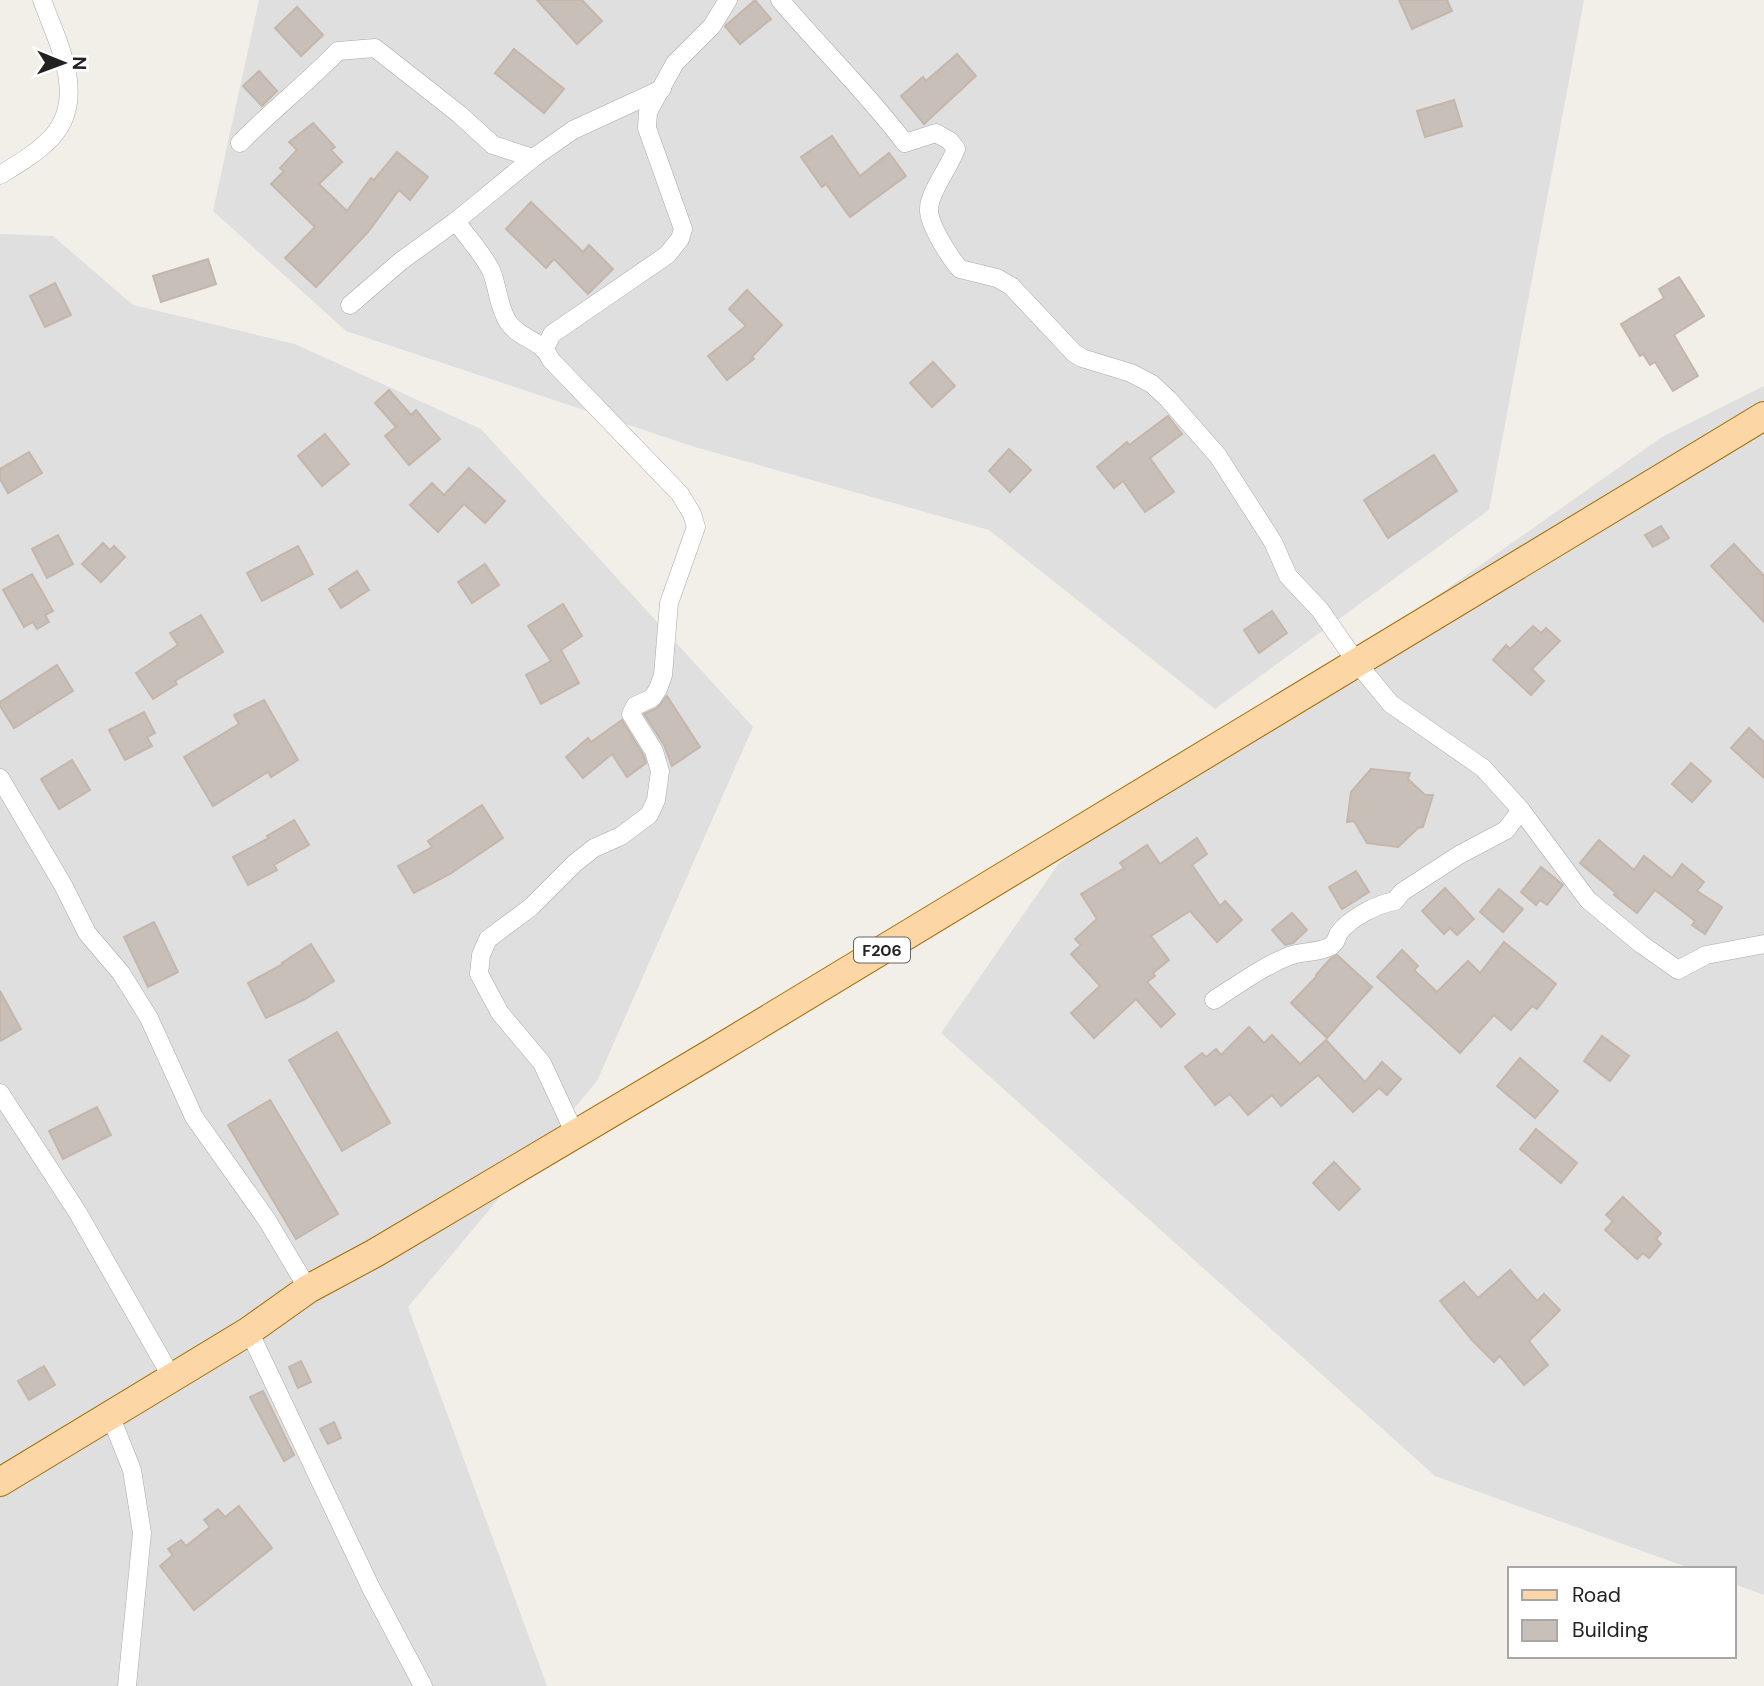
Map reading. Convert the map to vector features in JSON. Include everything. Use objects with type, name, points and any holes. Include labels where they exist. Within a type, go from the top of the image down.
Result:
[{"type":"main road","name":"F206","points":[[0,1482],[249,1331],[308,1289],[375,1254],[1764,416]]},
{"type":"street","points":[[0,175],[28,157],[54,135],[68,110],[68,79],[61,51],[42,0]]},
{"type":"street","points":[[545,348],[552,334],[667,255],[680,239],[683,229],[647,128],[648,112],[675,63],[712,26],[728,0]]},
{"type":"street","points":[[779,0],[882,113],[905,144],[936,133],[950,141],[956,149],[928,211],[933,225],[960,269],[997,278],[1011,286],[1082,358],[1131,373],[1152,384],[1168,399],[1218,456],[1273,542],[1288,576],[1320,610],[1357,663],[1391,704],[1483,768],[1521,810],[1588,900],[1641,944],[1678,970],[1706,954],[1764,944]]},
{"type":"street","points":[[240,143],[306,84],[338,51],[374,48],[494,145],[533,158]]},
{"type":"street","points":[[350,305],[401,261],[573,130],[662,89]]},
{"type":"street","points":[[456,221],[489,267],[496,282],[503,313],[510,325],[545,348],[551,360],[680,494],[696,527],[668,603],[663,676],[652,698],[635,706],[631,714],[654,751],[660,771],[656,800],[649,815],[621,836],[594,848],[575,863],[531,907],[488,939],[481,955],[479,974],[500,1013],[542,1063],[575,1134]]},
{"type":"street","points":[[0,778],[63,885],[87,933],[121,973],[149,1018],[194,1117],[267,1220],[308,1289]]},
{"type":"street","points":[[1214,1000],[1265,966],[1302,951],[1326,948],[1334,944],[1340,932],[1365,912],[1383,903],[1395,901],[1402,892],[1459,855],[1506,830],[1521,810]]},
{"type":"street","points":[[0,1093],[78,1213],[171,1376]]},
{"type":"street","points":[[249,1331],[371,1588],[423,1686]]},
{"type":"street","points":[[110,1415],[132,1470],[142,1533],[127,1686]]},
{"type":"shaded area","points":[[259,0],[1584,0],[1489,510],[1215,709],[989,530],[698,448],[346,331],[213,211]]},
{"type":"shaded area","points":[[0,234],[53,236],[133,305],[295,344],[481,429],[753,727],[597,1081],[408,1307],[547,1686],[0,1686]]},
{"type":"shaded area","points":[[1764,386],[1764,1595],[1736,1585],[1736,1567],[1686,1567],[1435,1476],[941,1033],[1059,863],[1662,437]]},
{"type":"building","points":[[537,0],[582,0],[602,21],[577,44]]},
{"type":"building","points":[[755,0],[771,19],[740,44],[725,26]]},
{"type":"building","points":[[1399,0],[1447,0],[1452,11],[1412,29]]},
{"type":"building","points":[[297,7],[323,35],[301,56],[275,28]]},
{"type":"building","points":[[514,49],[564,89],[544,113],[495,73]]},
{"type":"building","points":[[957,54],[976,76],[924,124],[901,96],[923,77],[926,81]]},
{"type":"building","points":[[259,71],[277,91],[262,106],[243,86]]},
{"type":"building","points":[[1454,100],[1462,126],[1425,137],[1417,111]]},
{"type":"building","points":[[313,123],[335,147],[331,150],[342,162],[319,184],[347,211],[371,178],[374,180],[397,152],[428,177],[410,200],[399,190],[368,232],[316,287],[285,258],[315,227],[271,184],[284,171],[280,168],[297,150],[289,142]]},
{"type":"building","points":[[832,136],[860,176],[889,153],[906,176],[850,217],[826,184],[822,187],[801,157]]},
{"type":"building","points":[[531,202],[583,252],[589,245],[613,269],[588,294],[554,259],[546,268],[506,229]]},
{"type":"building","points":[[208,259],[216,284],[161,302],[153,276]]},
{"type":"building","points":[[1679,277],[1704,316],[1674,335],[1698,376],[1673,391],[1655,362],[1650,365],[1643,354],[1640,356],[1621,324],[1664,298],[1659,289]]},
{"type":"building","points":[[55,283],[71,315],[45,327],[30,296]]},
{"type":"building","points":[[747,290],[782,325],[752,357],[754,359],[727,380],[708,356],[746,326],[729,309]]},
{"type":"building","points":[[933,362],[955,386],[932,407],[910,383]]},
{"type":"building","points":[[389,390],[411,415],[416,410],[440,439],[409,465],[385,436],[396,427],[375,403]]},
{"type":"building","points":[[1168,416],[1182,434],[1150,458],[1174,492],[1145,512],[1123,481],[1114,488],[1097,467],[1127,442],[1129,445]]},
{"type":"building","points":[[325,434],[349,464],[322,486],[298,456]]},
{"type":"building","points":[[1009,449],[1031,470],[1010,492],[989,471]]},
{"type":"building","points":[[29,452],[42,473],[8,493],[0,479],[0,469]]},
{"type":"building","points":[[1434,455],[1457,491],[1388,538],[1364,500]]},
{"type":"building","points":[[469,468],[505,501],[485,523],[464,504],[438,532],[410,505],[432,483],[444,495]]},
{"type":"building","points":[[1661,526],[1669,538],[1653,547],[1645,535]]},
{"type":"building","points":[[58,535],[73,564],[47,578],[32,549]]},
{"type":"building","points":[[103,543],[110,550],[114,546],[125,557],[101,582],[82,564]]},
{"type":"building","points":[[1734,544],[1764,576],[1764,622],[1711,566]]},
{"type":"building","points":[[298,546],[313,574],[262,601],[247,573]]},
{"type":"building","points":[[485,564],[499,585],[472,603],[458,582]]},
{"type":"building","points":[[357,571],[369,590],[341,608],[329,589]]},
{"type":"building","points":[[32,574],[53,611],[45,615],[49,622],[37,629],[33,622],[24,627],[3,590]]},
{"type":"building","points":[[563,604],[582,636],[561,650],[579,683],[541,704],[526,675],[551,661],[528,626]]},
{"type":"building","points":[[1272,611],[1287,633],[1259,653],[1244,630]]},
{"type":"building","points":[[201,615],[223,652],[175,681],[177,684],[153,699],[136,673],[178,645],[170,633]]},
{"type":"building","points":[[1533,626],[1541,633],[1546,628],[1560,641],[1532,669],[1544,681],[1531,695],[1493,660],[1506,645],[1510,649]]},
{"type":"building","points":[[57,665],[73,691],[14,728],[0,702]]},
{"type":"building","points":[[667,696],[700,747],[672,766],[664,745],[644,714],[657,708]]},
{"type":"building","points":[[264,700],[298,760],[271,777],[268,772],[213,806],[184,757],[239,724],[234,715]]},
{"type":"building","points":[[144,712],[155,733],[147,737],[152,746],[125,760],[109,730]]},
{"type":"building","points":[[622,720],[646,763],[627,777],[612,754],[583,778],[566,757],[588,738],[591,742]]},
{"type":"building","points":[[1749,728],[1764,742],[1764,778],[1731,748]]},
{"type":"building","points":[[72,760],[90,790],[59,809],[41,779]]},
{"type":"building","points":[[1691,763],[1711,781],[1692,802],[1672,784]]},
{"type":"building","points":[[1371,769],[1410,773],[1408,779],[1425,795],[1433,795],[1423,827],[1418,828],[1398,847],[1367,843],[1354,821],[1347,822],[1351,792]]},
{"type":"building","points":[[482,805],[503,838],[450,874],[414,893],[398,866],[432,847],[428,841]]},
{"type":"building","points":[[294,820],[309,845],[274,865],[277,870],[248,885],[233,857],[269,838],[267,836]]},
{"type":"building","points":[[1197,838],[1207,854],[1192,865],[1220,906],[1225,901],[1242,920],[1217,942],[1190,911],[1151,936],[1169,960],[1153,973],[1155,976],[1147,982],[1175,1014],[1161,1027],[1136,999],[1094,1038],[1071,1013],[1100,986],[1071,954],[1081,945],[1075,939],[1097,919],[1081,894],[1124,868],[1120,863],[1147,845],[1160,864]]},
{"type":"building","points":[[1599,840],[1634,870],[1644,856],[1672,878],[1682,864],[1704,882],[1697,891],[1722,907],[1705,934],[1692,925],[1695,921],[1655,890],[1637,913],[1614,895],[1616,893],[1580,863]]},
{"type":"building","points":[[1541,867],[1563,885],[1547,905],[1540,900],[1536,905],[1521,892]]},
{"type":"building","points":[[1356,871],[1369,892],[1342,909],[1329,887]]},
{"type":"building","points":[[1445,888],[1474,919],[1457,935],[1450,928],[1444,934],[1422,911]]},
{"type":"building","points":[[1499,889],[1523,909],[1503,932],[1480,912]]},
{"type":"building","points":[[1292,913],[1307,930],[1293,943],[1285,945],[1272,930]]},
{"type":"building","points":[[154,922],[178,972],[148,987],[124,937]]},
{"type":"building","points":[[1504,942],[1556,984],[1537,1009],[1532,1006],[1511,1030],[1494,1015],[1460,1053],[1377,977],[1402,950],[1418,966],[1414,970],[1437,992],[1468,961],[1480,973]]},
{"type":"building","points":[[311,944],[334,981],[266,1018],[248,983],[283,964]]},
{"type":"building","points":[[1337,955],[1372,987],[1327,1038],[1291,1003],[1330,959]]},
{"type":"building","points":[[0,991],[21,1029],[0,1041]]},
{"type":"building","points":[[1249,1027],[1264,1043],[1272,1035],[1300,1064],[1326,1040],[1365,1082],[1382,1062],[1401,1079],[1387,1095],[1379,1088],[1353,1112],[1318,1075],[1281,1106],[1272,1095],[1248,1115],[1230,1094],[1215,1105],[1185,1067],[1202,1053],[1206,1057],[1216,1049],[1221,1055]]},
{"type":"building","points":[[337,1032],[390,1123],[342,1151],[289,1060]]},
{"type":"building","points":[[1602,1036],[1629,1056],[1610,1081],[1584,1061]]},
{"type":"building","points":[[1520,1058],[1558,1091],[1535,1118],[1497,1086]]},
{"type":"building","points":[[270,1100],[338,1214],[296,1239],[228,1125]]},
{"type":"building","points":[[97,1107],[111,1135],[63,1159],[49,1131]]},
{"type":"building","points":[[1536,1129],[1577,1163],[1561,1183],[1520,1149]]},
{"type":"building","points":[[1334,1162],[1360,1189],[1339,1210],[1313,1183]]},
{"type":"building","points":[[1623,1197],[1661,1233],[1656,1239],[1661,1244],[1649,1258],[1643,1253],[1637,1259],[1605,1230],[1613,1221],[1606,1215]]},
{"type":"building","points":[[1510,1270],[1537,1301],[1544,1294],[1560,1310],[1529,1341],[1548,1365],[1524,1385],[1500,1356],[1494,1362],[1472,1340],[1440,1301],[1464,1282],[1478,1298]]},
{"type":"building","points":[[301,1361],[311,1382],[298,1388],[289,1367]]},
{"type":"building","points":[[44,1366],[55,1385],[29,1400],[18,1381]]},
{"type":"building","points":[[263,1391],[294,1455],[284,1461],[250,1397]]},
{"type":"building","points":[[334,1422],[341,1438],[328,1444],[320,1429]]},
{"type":"building","points":[[239,1506],[272,1548],[194,1610],[160,1566],[173,1555],[168,1549],[181,1540],[186,1546],[210,1527],[204,1520],[218,1509],[225,1517]]}]
